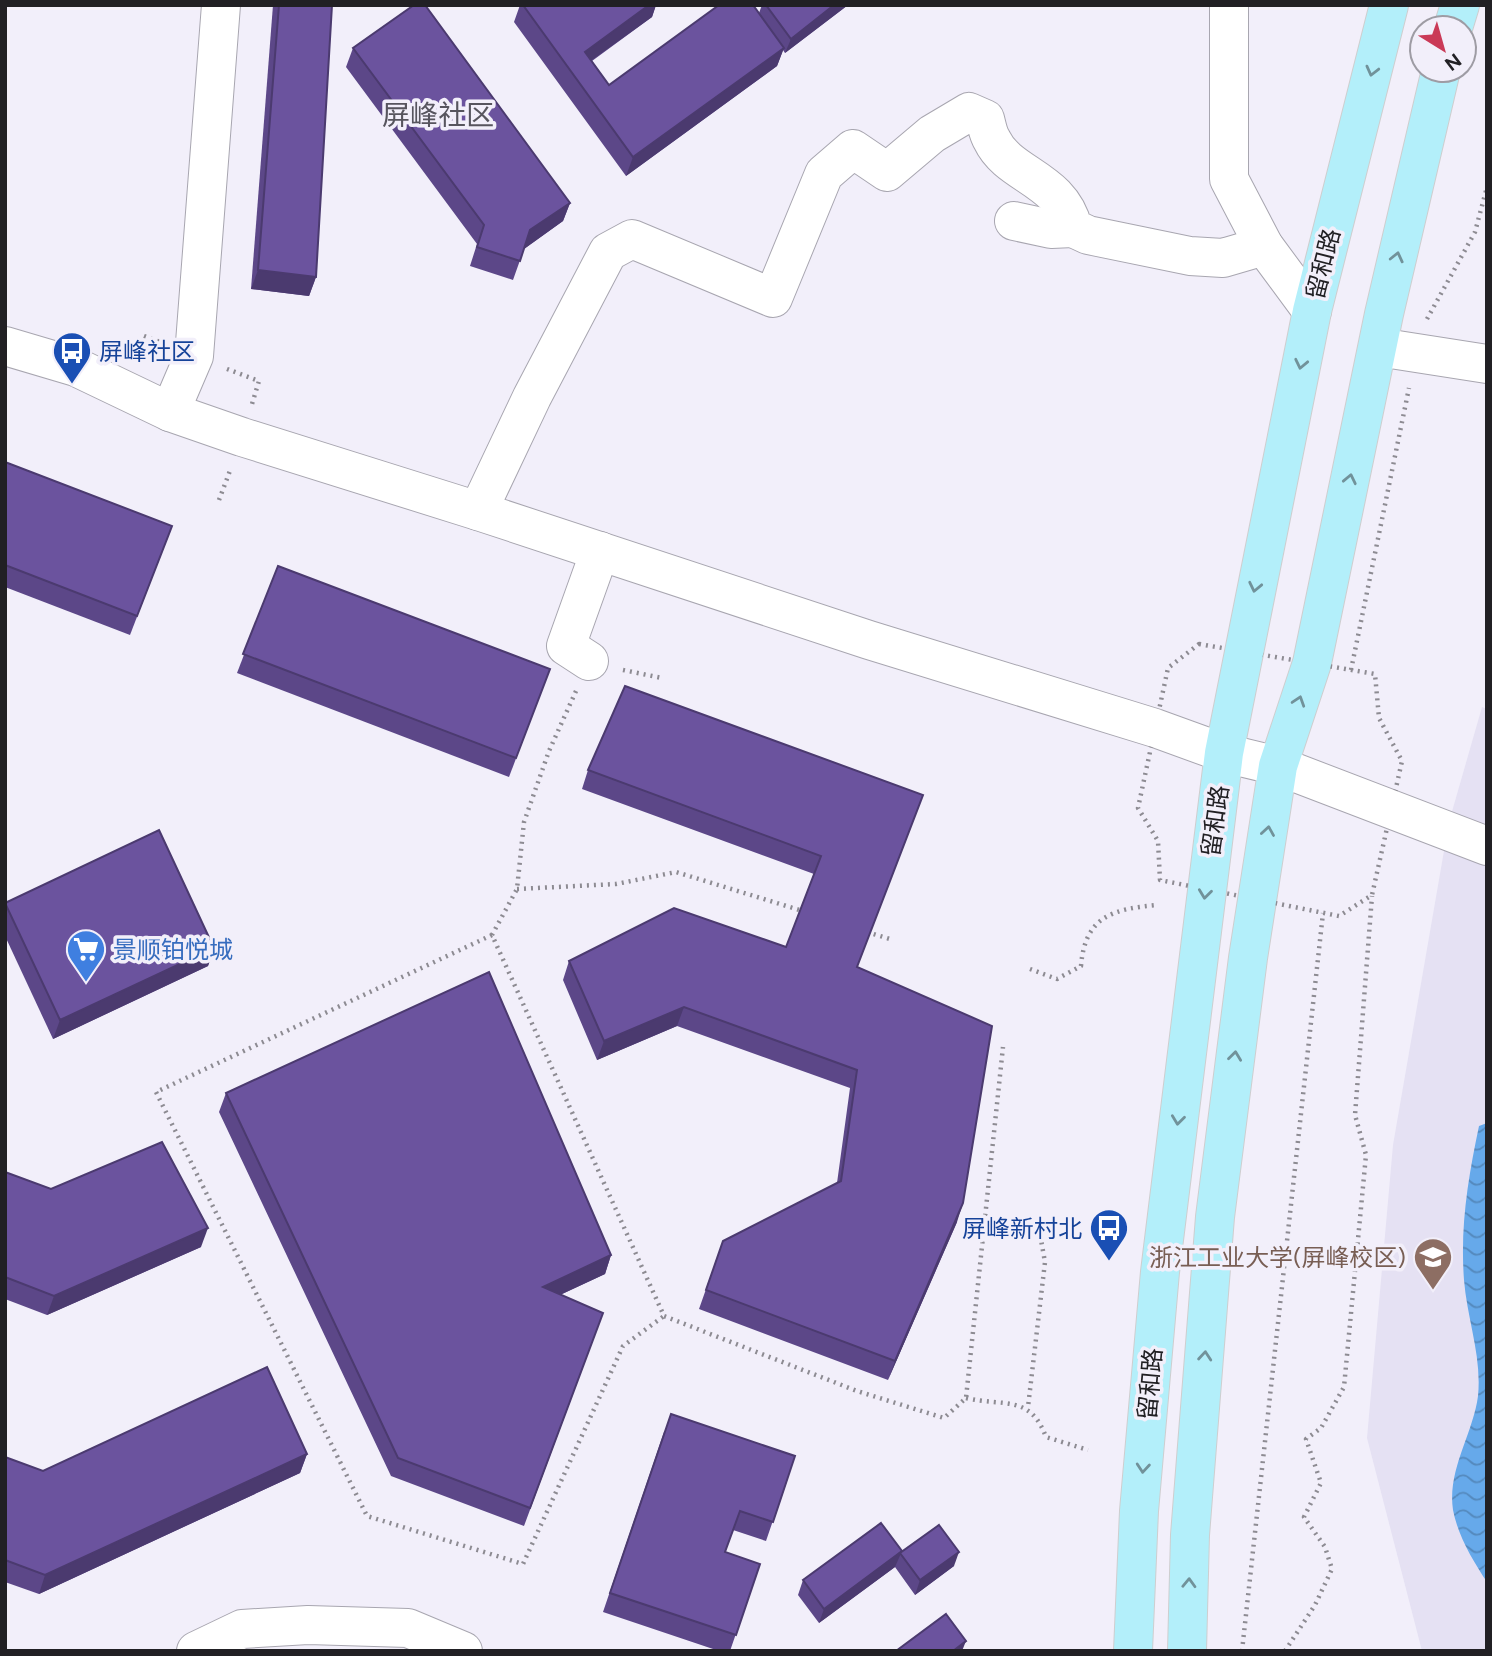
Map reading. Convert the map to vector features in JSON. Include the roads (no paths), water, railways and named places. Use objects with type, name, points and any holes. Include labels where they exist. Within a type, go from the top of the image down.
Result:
[{"type":"main road","name":"留和路","points":[[1133,1651],[1139,1511],[1160,1272],[1224,753],[1312,311],[1389,5]]},
{"type":"main road","points":[[1186,1651],[1190,1535],[1215,1217],[1248,958],[1278,766],[1312,663],[1378,347],[1438,84]]},
{"type":"street","points":[[170,412],[194,356],[220,5]]},
{"type":"street","points":[[1228,5],[1229,179],[1264,246],[1312,311]]},
{"type":"street","points":[[478,511],[532,397],[608,252],[632,239],[773,298],[824,174],[853,149],[887,173],[932,134],[969,112],[985,119],[992,142],[1069,209],[1073,228]]},
{"type":"street","points":[[1014,221],[1051,229],[1073,228],[1088,235],[1190,256],[1223,258],[1264,246]]},
{"type":"street","points":[[5,346],[76,367],[170,412],[869,640],[1156,728],[1224,753],[1278,766],[1487,846]]},
{"type":"street","points":[[1378,347],[1487,364]]},
{"type":"street","points":[[589,661],[566,646],[600,551]]},
{"type":"street","points":[[210,1648],[242,1629],[308,1625],[408,1628],[463,1651]]},
{"type":"water","points":[[1487,1123],[1487,1582],[1462,1539],[1453,1510],[1452,1495],[1457,1466],[1478,1396],[1478,1366],[1464,1280],[1463,1241],[1468,1184],[1475,1145],[1479,1126]]},
{"type":"place","name":"屏峰社区","points":[[72,385]]},
{"type":"place","name":"景顺铂悦城","points":[[86,983]]},
{"type":"place","name":"屏峰新村北","points":[[1109,1262]]},
{"type":"place","name":"浙江工业大学(屏峰校区)","points":[[1433,1291]]},
{"type":"district","name":"屏峰社区","points":[[438,115]]}]
